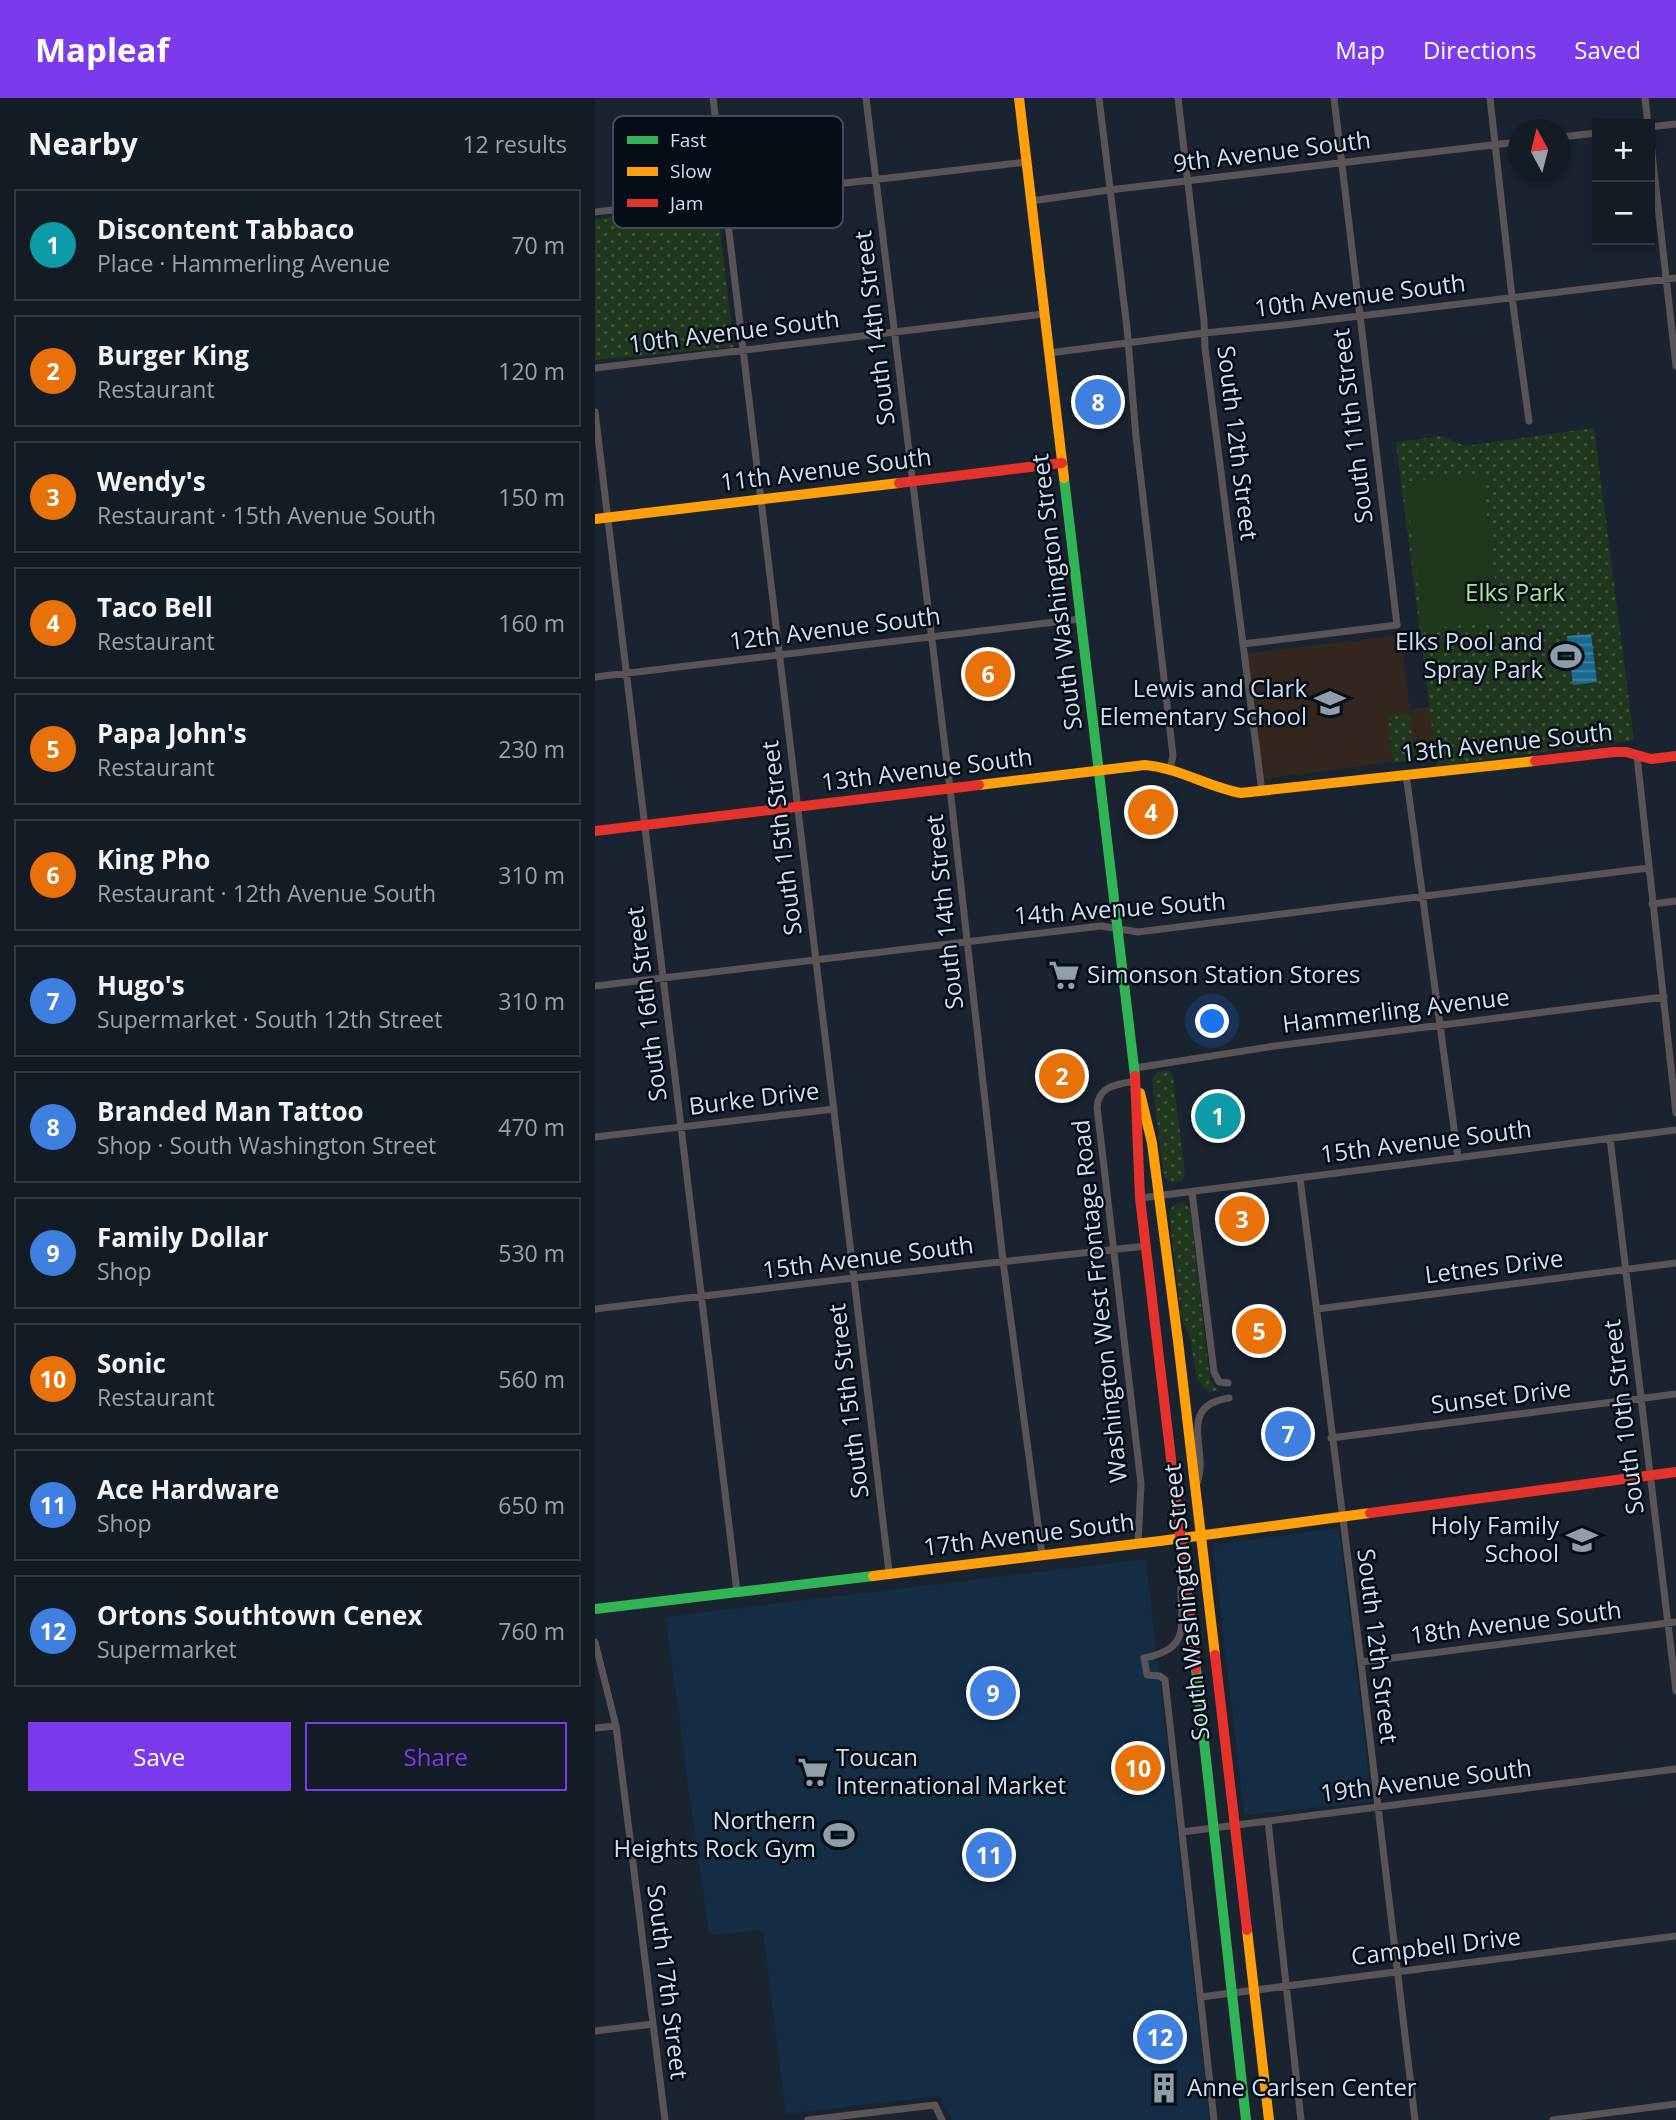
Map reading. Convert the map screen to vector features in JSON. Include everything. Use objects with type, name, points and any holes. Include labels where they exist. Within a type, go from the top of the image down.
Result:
[{"type":"main road","name":"South Washington Street","points":[[1019,98],[1135,1068],[1140,1198],[1246,2120]]},
{"type":"main road","name":"11th Avenue South","points":[[595,519],[1062,463]]},
{"type":"main road","name":"13th Avenue South","points":[[595,831],[1145,765],[1170,769],[1231,792],[1262,792],[1614,752],[1651,759],[1676,756]]},
{"type":"main road","name":"South Washington Street","points":[[1136,1081],[1152,1143],[1160,1196],[1269,2120]]},
{"type":"main road","name":"17th Avenue South","points":[[595,1609],[1139,1544],[1676,1472]]},
{"type":"street","name":"South 15th Street","points":[[713,98],[715,116]]},
{"type":"street","name":"South 14th Street","points":[[866,98],[950,788],[1003,1261],[1042,1555]]},
{"type":"street","points":[[1098,98],[1173,756],[1170,769]]},
{"type":"street","name":"South 12th Street","points":[[1178,98],[1204,332],[1262,792]]},
{"type":"street","name":"South 11th Street","points":[[1243,644],[1397,625],[1334,98]]},
{"type":"street","points":[[1490,98],[1529,421]]},
{"type":"street","points":[[1645,98],[1648,119]]},
{"type":"street","points":[[1655,125],[1676,124]]},
{"type":"street","points":[[1571,136],[1592,134]]},
{"type":"street","name":"9th Avenue South","points":[[1031,201],[1508,143]]},
{"type":"street","points":[[843,183],[1026,162]]},
{"type":"street","points":[[1655,177],[1676,366]]},
{"type":"street","points":[[595,212],[613,210]]},
{"type":"street","name":"South 15th Street","points":[[729,228],[889,1572]]},
{"type":"street","name":"10th Avenue South","points":[[1049,353],[1204,332],[1676,278]]},
{"type":"street","name":"10th Avenue South","points":[[595,368],[1044,314]]},
{"type":"street","name":"South 16th Street","points":[[595,412],[737,1592]]},
{"type":"street","name":"12th Avenue South","points":[[595,677],[1080,619]]},
{"type":"street","points":[[1637,756],[1676,1113]]},
{"type":"street","points":[[1406,775],[1458,1158]]},
{"type":"street","name":"14th Avenue South","points":[[595,986],[1101,926],[1138,932],[1648,868]]},
{"type":"street","points":[[1652,904],[1676,901]]},
{"type":"street","name":"Hammerling Avenue","points":[[1135,1068],[1275,1045],[1664,998]]},
{"type":"street","name":"Washington West Frontage Road","points":[[1136,1081],[1105,1089],[1097,1107],[1141,1484],[1139,1544]]},
{"type":"street","name":"Burke Drive","points":[[595,1137],[834,1109]]},
{"type":"street","name":"15th Avenue South","points":[[1140,1198],[1676,1130]]},
{"type":"street","name":"South 10th Street","points":[[1610,1138],[1650,1476],[1672,1622],[1676,1691]]},
{"type":"street","name":"South 12th Street","points":[[1300,1178],[1415,2120]]},
{"type":"street","points":[[1192,1192],[1214,1372],[1219,1382],[1228,1383]]},
{"type":"street","name":"15th Avenue South","points":[[595,1309],[1146,1246]]},
{"type":"street","name":"Letnes Drive","points":[[1317,1309],[1676,1263]]},
{"type":"street","name":"Sunset Drive","points":[[1331,1437],[1676,1394]]},
{"type":"street","points":[[1196,1487],[1201,1470],[1197,1432],[1199,1418],[1207,1406],[1220,1399],[1229,1398]]},
{"type":"street","points":[[1184,1575],[1181,1586],[1182,1632],[1169,1651],[1144,1658],[1147,1675],[1160,1675],[1165,1681],[1215,2120]]},
{"type":"street","name":"18th Avenue South","points":[[1361,1662],[1672,1622]]},
{"type":"street","name":"South 17th Street","points":[[595,1642],[615,1726],[665,2120]]},
{"type":"street","points":[[595,1728],[615,1726]]},
{"type":"street","name":"19th Avenue South","points":[[1182,1832],[1676,1769]]},
{"type":"street","points":[[1268,1821],[1301,2120]]},
{"type":"street","name":"Campbell Drive","points":[[1201,1997],[1676,1936]]},
{"type":"street","points":[[595,2031],[653,2024]]},
{"type":"street","points":[[1553,2120],[1676,2104]]},
{"type":"street","points":[[809,2120],[935,2105],[942,2120]]},
{"type":"shaded area","name":"Lewis and Clark Elementary School","points":[[1401,635],[1410,709],[1517,696],[1521,744],[1260,780],[1244,654]]},
{"type":"shaded area","points":[[1339,1528],[1372,1802],[1244,1815],[1213,1545]]},
{"type":"shaded area","points":[[1146,1559],[1210,2120],[952,2120],[940,2096],[786,2114],[763,1930],[709,1935],[665,1617]]},
{"type":"green space","points":[[613,217],[613,228],[720,228],[734,347],[595,360],[595,219]]},
{"type":"green space","name":"Elks Park","points":[[1594,428],[1634,740],[1437,766],[1396,442],[1442,436],[1465,446]]},
{"type":"green space","points":[[1482,473],[1500,620],[1424,630],[1405,482]]},
{"type":"green space","points":[[1409,713],[1415,760],[1393,763],[1388,715]]},
{"type":"green space","points":[[1164,1070],[1173,1076],[1185,1173],[1182,1181],[1172,1183],[1164,1177],[1152,1080],[1156,1073]]},
{"type":"green space","points":[[1181,1202],[1190,1209],[1210,1379],[1214,1386],[1221,1390],[1209,1392],[1197,1379],[1190,1338],[1181,1317],[1169,1212]]},
{"type":"water","points":[[1591,634],[1597,682],[1573,685],[1567,636]]},
{"type":"traffic: fast","points":[[1064,478],[1135,1076]]},
{"type":"traffic: fast","points":[[595,1609],[873,1576]]},
{"type":"traffic: fast","points":[[1196,1669],[1246,2120]]},
{"type":"traffic: slow","points":[[1019,98],[1064,478]]},
{"type":"traffic: slow","points":[[595,519],[899,483]]},
{"type":"traffic: slow","points":[[979,785],[1145,765],[1170,770],[1241,793],[1535,761]]},
{"type":"traffic: slow","points":[[1140,1093],[1152,1143],[1215,1655]]},
{"type":"traffic: slow","points":[[873,1576],[1370,1513]]},
{"type":"traffic: slow","points":[[1247,1930],[1269,2120]]},
{"type":"traffic: jam","points":[[899,483],[1062,463]]},
{"type":"traffic: jam","points":[[1535,761],[1614,752],[1626,752],[1651,759],[1676,756]]},
{"type":"traffic: jam","points":[[595,831],[979,785]]},
{"type":"traffic: jam","points":[[1135,1076],[1140,1198],[1196,1669]]},
{"type":"traffic: jam","points":[[1370,1513],[1676,1472]]},
{"type":"traffic: jam","points":[[1215,1655],[1247,1930]]},
{"type":"place","name":"Branded Man Tattoo","points":[[1098,402]]},
{"type":"place","name":"Elks Pool and Spray Park","points":[[1566,656]]},
{"type":"place","name":"King Pho","points":[[988,674]]},
{"type":"place","name":"Lewis and Clark Elementary School","points":[[1330,703]]},
{"type":"place","name":"Taco Bell","points":[[1151,812]]},
{"type":"place","name":"Simonson Station Stores","points":[[1064,975]]},
{"type":"place","name":"Burger King","points":[[1062,1076]]},
{"type":"place","name":"Discontent Tabbaco","points":[[1218,1116]]},
{"type":"place","name":"Wendy's","points":[[1242,1219]]},
{"type":"place","name":"Papa John's","points":[[1259,1331]]},
{"type":"place","name":"Hugo's","points":[[1288,1434]]},
{"type":"place","name":"Holy Family School","points":[[1582,1540]]},
{"type":"place","name":"Family Dollar","points":[[993,1693]]},
{"type":"place","name":"Sonic","points":[[1138,1768]]},
{"type":"place","name":"Toucan International Market","points":[[813,1772]]},
{"type":"place","name":"Northern Heights Rock Gym","points":[[839,1835]]},
{"type":"place","name":"Ace Hardware","points":[[989,1855]]},
{"type":"place","name":"Ortons Southtown Cenex","points":[[1160,2037]]},
{"type":"place","name":"Anne Carlsen Center","points":[[1164,2088]]}]
